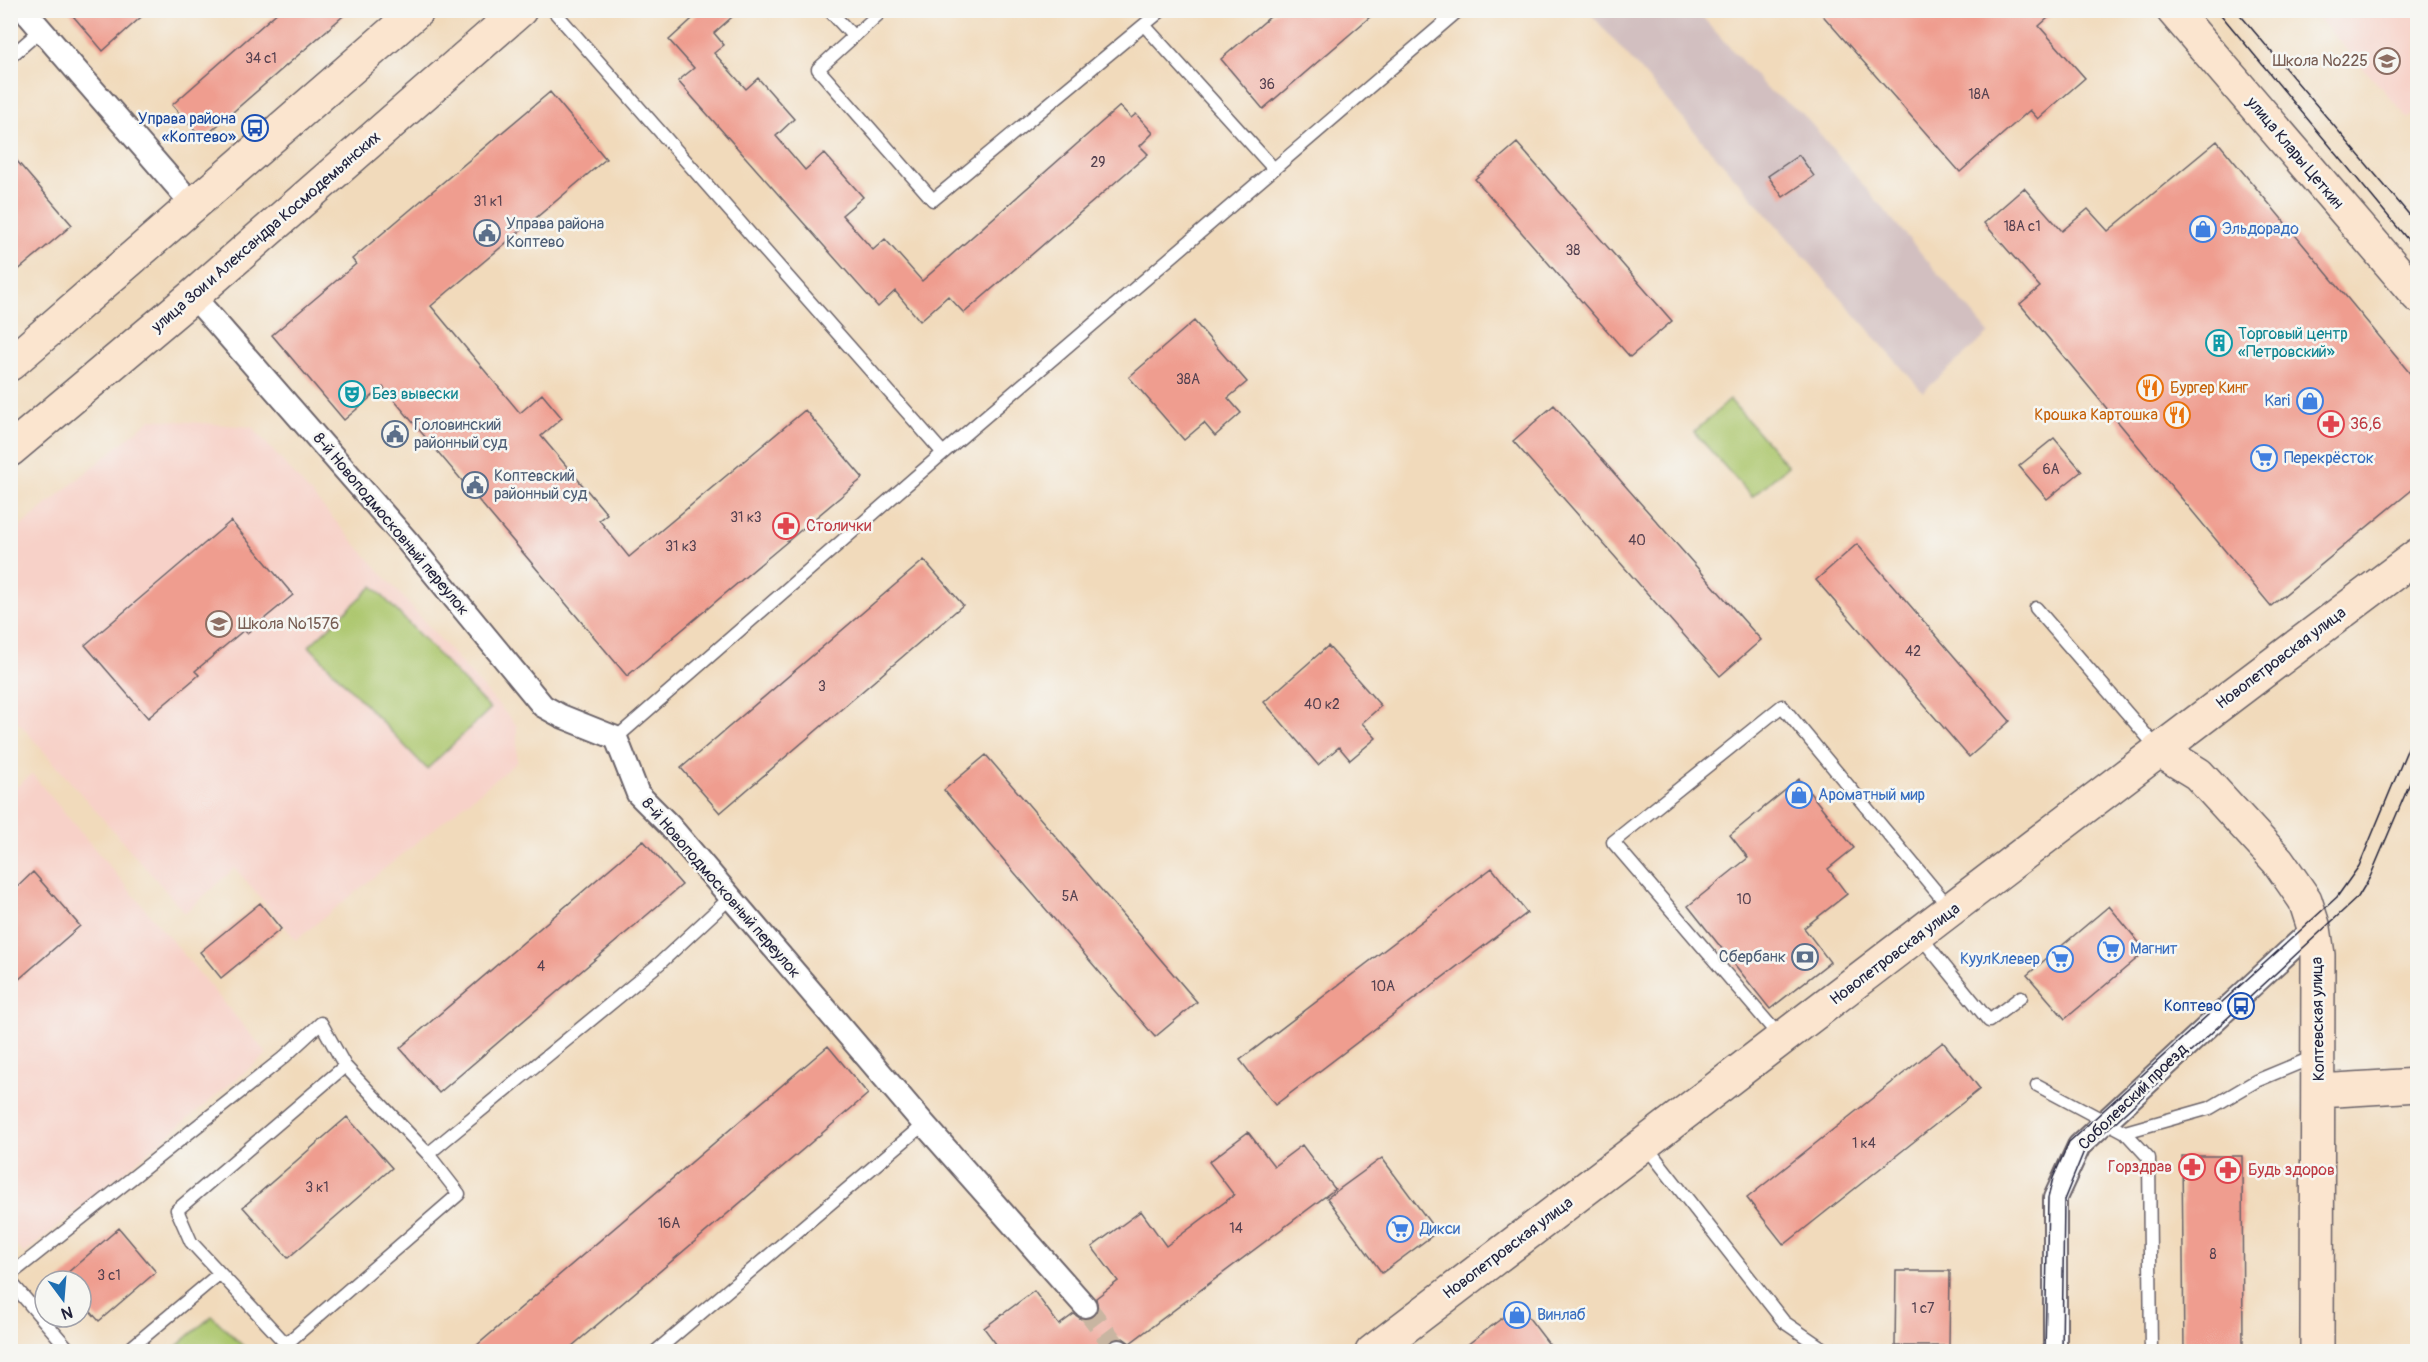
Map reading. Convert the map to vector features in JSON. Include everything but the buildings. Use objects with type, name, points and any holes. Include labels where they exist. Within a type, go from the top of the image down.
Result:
[{"type":"street","points":[[24,10],[194,206]]},
{"type":"street","points":[[10,364],[418,10]]},
{"type":"street","name":"улица Зои и Александра Космодемьянских","points":[[10,450],[193,296],[520,10]]},
{"type":"street","name":"улица Клары Цеткин","points":[[2173,10],[2418,296]]},
{"type":"street","name":"8-й Новоподмосковный переулок","points":[[193,296],[408,542],[543,706],[561,716],[616,738],[638,794],[669,825],[924,1124],[1085,1306]]},
{"type":"street","name":"Новопетровская улица","points":[[1372,1352],[1920,936],[2159,750],[2418,555]]},
{"type":"street","name":"Коптевская улица","points":[[2159,750],[2198,774],[2278,861],[2305,900],[2314,928],[2318,955],[2319,1091],[2317,1352]]},
{"type":"street","name":"Соболевский проезд","points":[[2055,1352],[2055,1198],[2079,1146],[2314,928]]},
{"type":"street","points":[[2319,1091],[2418,1085]]},
{"type":"lane","points":[[553,10],[943,453]]},
{"type":"lane","points":[[829,10],[853,36]]},
{"type":"lane","points":[[883,10],[818,69],[933,200],[1162,10]]},
{"type":"lane","points":[[616,738],[943,453],[1459,10]]},
{"type":"lane","points":[[1144,25],[1274,169]]},
{"type":"lane","points":[[10,57],[42,30]]},
{"type":"lane","points":[[2036,608],[2159,750]]},
{"type":"lane","points":[[1782,1040],[1613,842],[1782,706],[1952,910]]},
{"type":"lane","points":[[429,1154],[660,963],[731,897]]},
{"type":"lane","points":[[1920,936],[1989,1021],[2021,997]]},
{"type":"lane","points":[[10,1275],[283,1058],[321,1023],[345,1066],[429,1154],[459,1194],[284,1348],[191,1242],[177,1210],[345,1066]]},
{"type":"lane","points":[[2125,1132],[2210,1108],[2256,1081],[2317,1056]]},
{"type":"lane","points":[[2037,1085],[2125,1132],[2149,1158],[2151,1352]]},
{"type":"lane","points":[[655,1352],[924,1124]]},
{"type":"lane","points":[[1644,1144],[1784,1322],[1828,1352]]},
{"type":"lane","points":[[126,1352],[220,1273]]},
{"type":"lane","points":[[10,1281],[71,1352]]},
{"type":"shaded area","points":[[1593,10],[1697,11],[1767,89],[1802,113],[1989,333],[1923,392],[1590,13]]},
{"type":"shaded area","name":"Школа №225","points":[[2312,11],[2417,11],[2417,111],[2409,119]]},
{"type":"shaded area","name":"Школа №1576","points":[[151,419],[252,427],[517,726],[517,762],[296,940],[235,868],[185,913],[11,714],[10,535]]},
{"type":"shaded area","points":[[32,774],[267,1054],[24,1254],[10,1239],[10,792]]},
{"type":"green space","points":[[1730,400],[1788,466],[1752,497],[1694,432]]},
{"type":"green space","points":[[373,586],[490,709],[427,769],[309,646]]},
{"type":"green space","points":[[212,1316],[246,1349],[243,1352],[171,1351]]},
{"type":"tunnel","points":[[1085,1306],[1119,1351]]},
{"type":"tram line","points":[[2217,10],[2418,252]]},
{"type":"tram line","points":[[2236,10],[2418,225]]},
{"type":"tram line","points":[[2045,1352],[2048,1198],[2053,1178],[2069,1142],[2337,897],[2359,866],[2418,724]]},
{"type":"tram line","points":[[2062,1352],[2064,1200],[2084,1151],[2358,897],[2370,877],[2418,764]]},
{"type":"place","name":"Школа №225","points":[[2387,61]]},
{"type":"place","name":"Управа района «Коптево»","points":[[255,128]]},
{"type":"place","name":"Эльдорадо","points":[[2203,229]]},
{"type":"place","name":"Управа района Коптево","points":[[487,233]]},
{"type":"place","name":"Торговый центр «Петровский»","points":[[2219,343]]},
{"type":"place","name":"Бургер Кинг","points":[[2150,388]]},
{"type":"place","name":"Без вывески","points":[[352,394]]},
{"type":"place","name":"Kari","points":[[2310,401]]},
{"type":"place","name":"Крошка Картошка","points":[[2177,415]]},
{"type":"place","name":"36,6","points":[[2331,424]]},
{"type":"place","name":"Головинский районный суд","points":[[395,434]]},
{"type":"place","name":"Перекрёсток","points":[[2264,458]]},
{"type":"place","name":"Коптевский районный суд","points":[[475,485]]},
{"type":"place","name":"Столички","points":[[786,526]]},
{"type":"place","name":"Школа №1576","points":[[219,624]]},
{"type":"place","name":"Ароматный мир","points":[[1799,795]]},
{"type":"place","name":"Магнит","points":[[2111,949]]},
{"type":"place","name":"Сбербанк","points":[[1805,957]]},
{"type":"place","name":"КуулКлевер","points":[[2060,959]]},
{"type":"place","name":"Коптево","points":[[2241,1006]]},
{"type":"place","name":"Горздрав","points":[[2192,1167]]},
{"type":"place","name":"Будь здоров","points":[[2228,1170]]},
{"type":"place","name":"Дикси","points":[[1400,1229]]},
{"type":"place","name":"Винлаб","points":[[1517,1315]]}]
